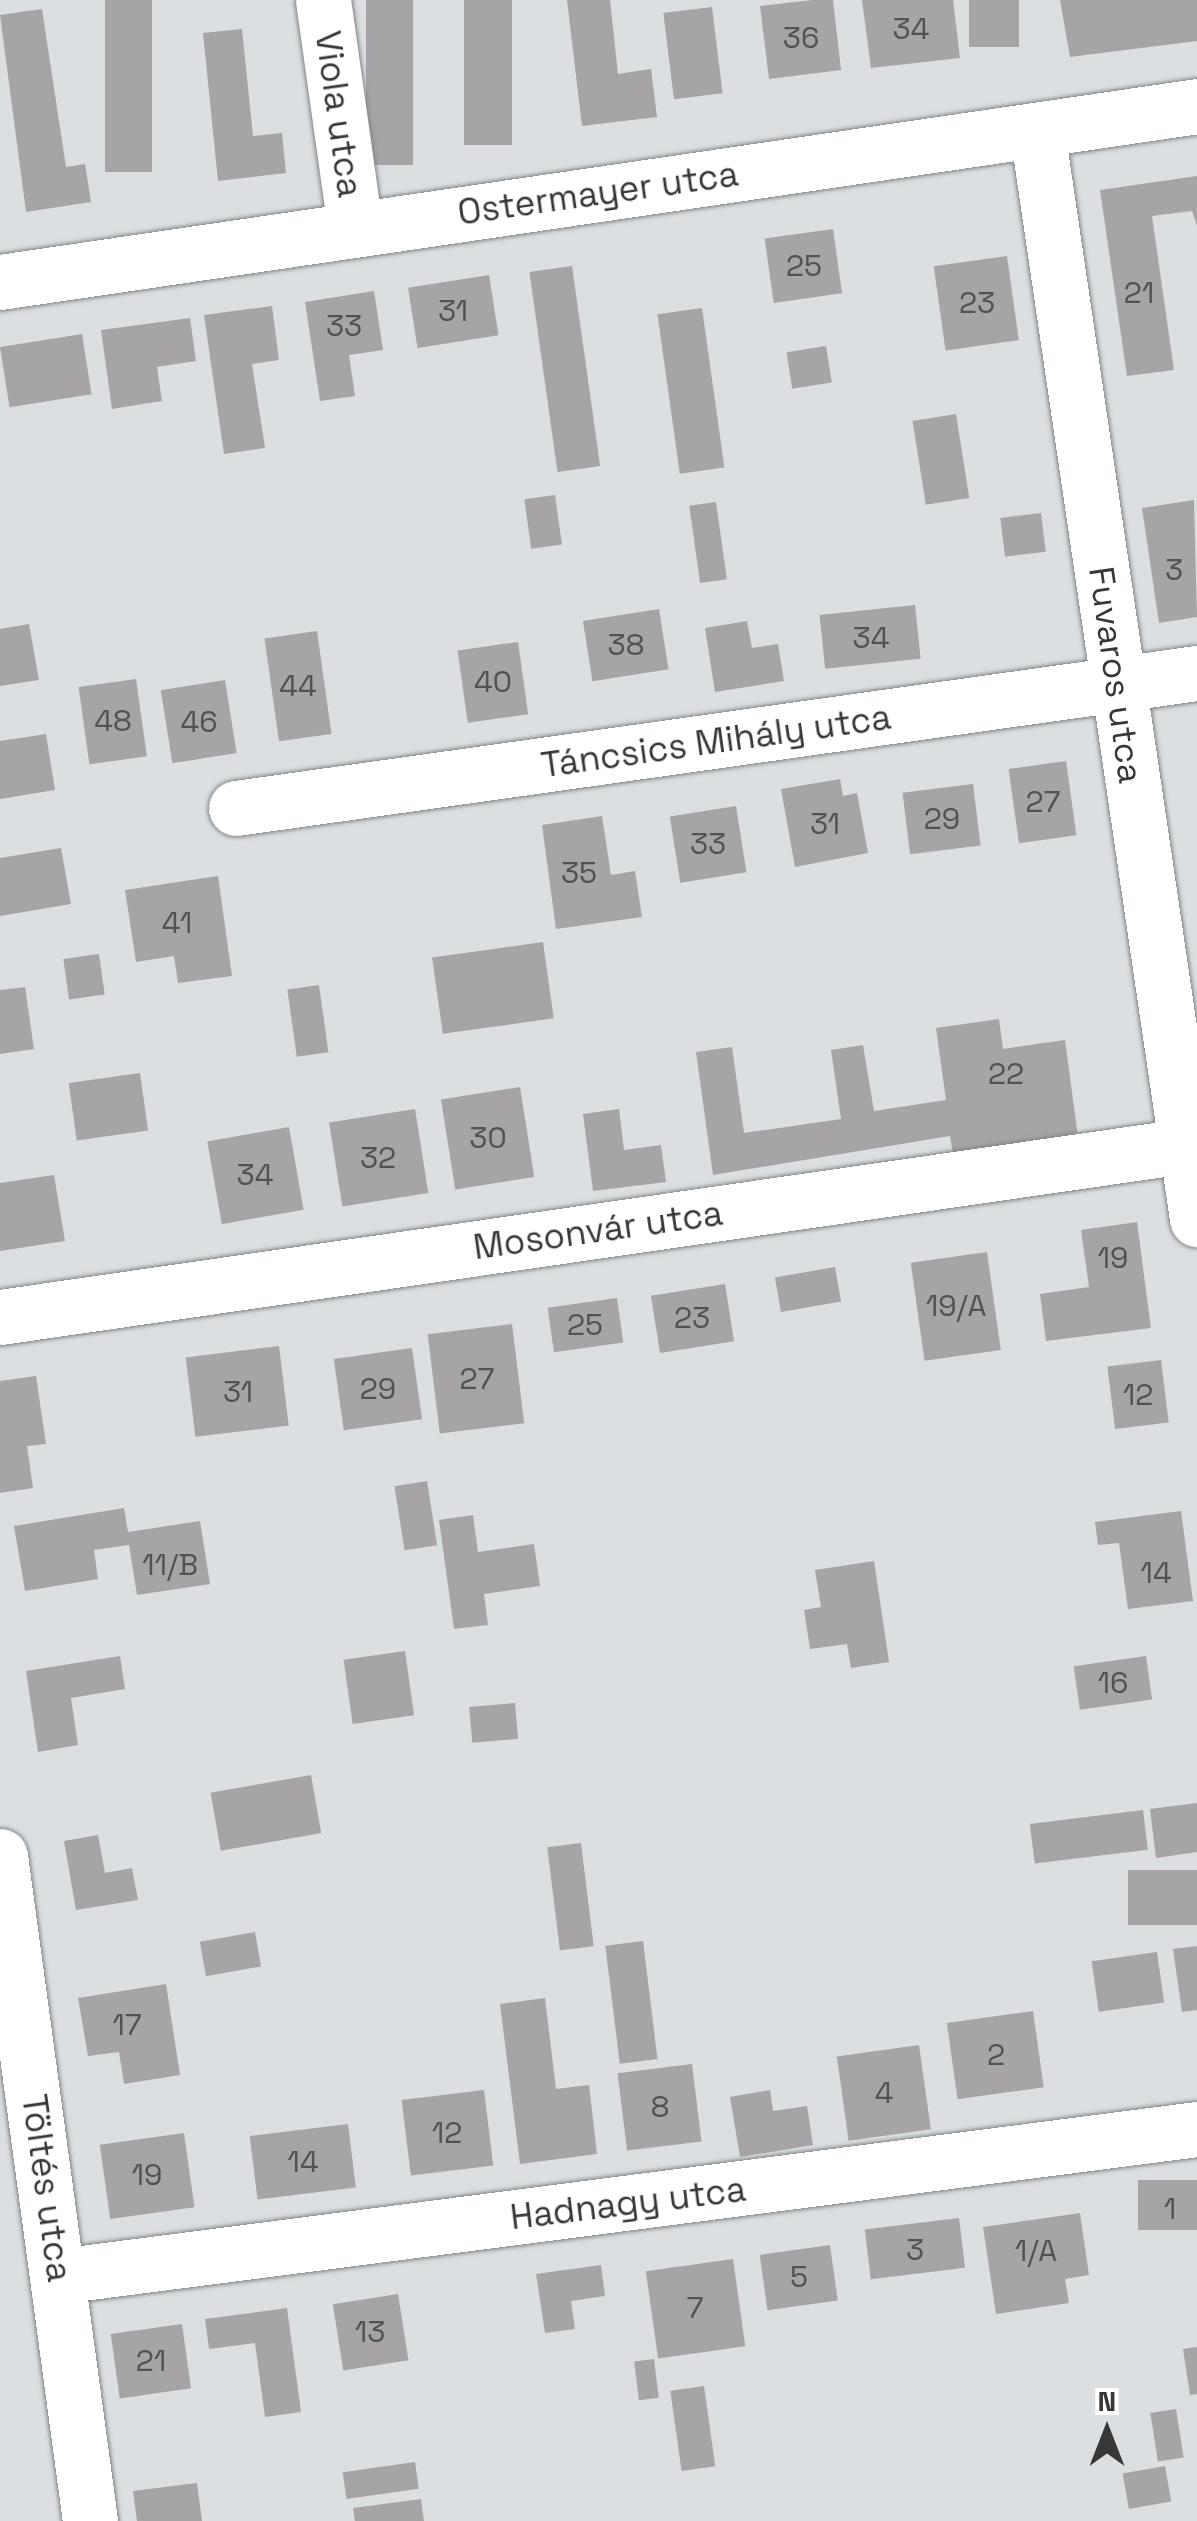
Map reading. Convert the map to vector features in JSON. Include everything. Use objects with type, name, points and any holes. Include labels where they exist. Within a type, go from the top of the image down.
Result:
[{"type":"street","name":"Viola utca","points":[[323,0],[355,228]]},
{"type":"street","name":"Ostermayer utca","points":[[0,282],[1197,106]]},
{"type":"street","name":"Fuvaros utca","points":[[1037,130],[1117,684],[1192,1145],[1197,1220]]},
{"type":"street","name":"Táncsics Mihály utca","points":[[236,808],[1197,673]]},
{"type":"street","name":"Mosonvár utca","points":[[0,1317],[1192,1145]]},
{"type":"street","name":"Töltés utca","points":[[0,1856],[90,2521]]},
{"type":"street","name":"Hadnagy utca","points":[[59,2276],[1197,2129]]},
{"type":"building","points":[[105,0],[152,0],[152,172],[105,172]]},
{"type":"building","points":[[366,0],[413,0],[413,165],[366,165]]},
{"type":"building","points":[[464,0],[512,0],[512,145],[464,145]]},
{"type":"building","points":[[567,0],[610,0],[618,74],[651,69],[657,117],[582,126]]},
{"type":"building","points":[[833,0],[841,70],[769,79],[760,6]]},
{"type":"building","points":[[862,0],[953,0],[960,58],[871,68]]},
{"type":"building","points":[[969,0],[1019,0],[1019,47],[969,47]]},
{"type":"building","points":[[1060,0],[1197,0],[1197,41],[1070,57]]},
{"type":"building","points":[[712,7],[723,93],[674,99],[663,13]]},
{"type":"building","points":[[42,9],[66,167],[85,164],[91,202],[26,212],[0,15]]},
{"type":"building","points":[[242,29],[253,136],[282,133],[286,173],[218,181],[203,33]]},
{"type":"building","points":[[1197,176],[1197,226],[1192,211],[1152,216],[1174,370],[1127,376],[1100,190]]},
{"type":"building","points":[[833,229],[842,293],[774,303],[765,239]]},
{"type":"building","points":[[1007,256],[1019,340],[946,350],[934,266]]},
{"type":"building","points":[[572,266],[600,466],[558,472],[529,272]]},
{"type":"building","points":[[489,275],[499,335],[418,348],[408,288]]},
{"type":"building","points":[[374,291],[383,350],[349,355],[355,396],[320,401],[305,302]]},
{"type":"building","points":[[272,306],[279,360],[252,364],[265,448],[224,454],[204,315]]},
{"type":"building","points":[[702,308],[724,467],[680,474],[657,314]]},
{"type":"building","points":[[190,318],[196,361],[157,367],[162,401],[112,409],[101,330]]},
{"type":"building","points":[[82,334],[92,394],[10,407],[0,347]]},
{"type":"building","points":[[826,346],[832,383],[792,389],[786,352]]},
{"type":"building","points":[[956,414],[969,498],[926,505],[913,421]]},
{"type":"building","points":[[555,495],[562,545],[531,549],[524,499]]},
{"type":"building","points":[[1194,500],[1197,617],[1159,623],[1142,508]]},
{"type":"building","points":[[716,502],[727,579],[700,583],[689,506]]},
{"type":"building","points":[[1041,513],[1046,552],[1005,557],[1000,518]]},
{"type":"building","points":[[915,605],[921,659],[825,669],[820,615]]},
{"type":"building","points":[[659,609],[669,669],[592,681],[583,621]]},
{"type":"building","points":[[747,621],[752,648],[778,644],[784,681],[715,692],[705,628]]},
{"type":"building","points":[[29,624],[39,680],[0,686],[0,629]]},
{"type":"building","points":[[317,631],[331,734],[279,741],[265,638]]},
{"type":"building","points":[[518,642],[528,714],[468,723],[458,650]]},
{"type":"building","points":[[136,679],[147,756],[89,764],[79,687]]},
{"type":"building","points":[[225,680],[237,753],[172,763],[161,690]]},
{"type":"building","points":[[46,734],[55,790],[0,799],[0,741]]},
{"type":"building","points":[[1066,761],[1076,835],[1019,843],[1009,769]]},
{"type":"building","points":[[840,779],[843,796],[857,793],[868,853],[795,867],[781,789]]},
{"type":"building","points":[[973,784],[981,846],[910,854],[903,793]]},
{"type":"building","points":[[736,806],[746,872],[680,883],[670,816]]},
{"type":"building","points":[[602,816],[611,875],[635,871],[642,917],[556,929],[542,825]]},
{"type":"building","points":[[61,848],[71,904],[0,916],[0,858]]},
{"type":"building","points":[[218,876],[232,976],[178,983],[174,956],[136,962],[125,890]]},
{"type":"building","points":[[543,942],[554,1018],[443,1034],[432,958]]},
{"type":"building","points":[[99,954],[105,995],[69,1000],[63,959]]},
{"type":"building","points":[[319,985],[328,1052],[297,1057],[287,989]]},
{"type":"building","points":[[25,987],[34,1049],[0,1054],[0,990]]},
{"type":"building","points":[[999,1019],[1003,1049],[1065,1040],[1078,1137],[953,1154],[950,1136],[713,1175],[696,1052],[732,1047],[744,1133],[841,1119],[831,1050],[863,1045],[874,1111],[946,1100],[936,1028]]},
{"type":"building","points":[[140,1073],[148,1130],[77,1140],[69,1083]]},
{"type":"building","points":[[520,1087],[534,1177],[455,1189],[441,1100]]},
{"type":"building","points":[[415,1109],[428,1193],[342,1207],[329,1123]]},
{"type":"building","points":[[619,1109],[624,1150],[661,1145],[666,1182],[593,1191],[583,1114]]},
{"type":"building","points":[[289,1127],[304,1210],[222,1224],[207,1141]]},
{"type":"building","points":[[54,1175],[65,1241],[0,1251],[0,1183]]},
{"type":"building","points":[[1137,1222],[1151,1328],[1046,1341],[1040,1294],[1089,1287],[1081,1230]]},
{"type":"building","points":[[987,1252],[1001,1350],[925,1361],[911,1263]]},
{"type":"building","points":[[835,1267],[841,1301],[781,1312],[775,1278]]},
{"type":"building","points":[[725,1284],[734,1341],[660,1353],[651,1296]]},
{"type":"building","points":[[617,1298],[623,1343],[554,1352],[548,1308]]},
{"type":"building","points":[[512,1324],[524,1423],[440,1434],[428,1334]]},
{"type":"building","points":[[279,1346],[289,1425],[195,1437],[186,1357]]},
{"type":"building","points":[[412,1348],[422,1419],[344,1430],[334,1359]]},
{"type":"building","points":[[1161,1360],[1169,1423],[1115,1429],[1107,1367]]},
{"type":"building","points":[[36,1376],[46,1444],[27,1446],[33,1488],[0,1493],[0,1381]]},
{"type":"building","points":[[427,1481],[437,1545],[405,1550],[394,1486]]},
{"type":"building","points":[[124,1508],[128,1532],[200,1521],[210,1584],[137,1595],[129,1545],[94,1550],[98,1579],[25,1591],[14,1526]]},
{"type":"building","points":[[1181,1511],[1193,1601],[1128,1609],[1119,1543],[1098,1545],[1095,1522]]},
{"type":"building","points":[[473,1515],[478,1552],[534,1544],[540,1586],[484,1594],[488,1625],[454,1629],[439,1520]]},
{"type":"building","points":[[874,1561],[889,1662],[851,1668],[847,1644],[810,1649],[804,1610],[821,1607],[815,1570]]},
{"type":"building","points":[[405,1651],[414,1715],[353,1724],[344,1660]]},
{"type":"building","points":[[120,1656],[125,1689],[71,1698],[78,1745],[38,1752],[26,1671]]},
{"type":"building","points":[[1146,1656],[1152,1700],[1080,1710],[1074,1666]]},
{"type":"building","points":[[515,1703],[518,1739],[472,1743],[469,1707]]},
{"type":"building","points":[[311,1775],[321,1833],[221,1851],[211,1793]]},
{"type":"building","points":[[1197,1803],[1197,1852],[1156,1858],[1150,1809]]},
{"type":"building","points":[[1143,1810],[1148,1850],[1035,1864],[1030,1824]]},
{"type":"building","points":[[98,1835],[105,1873],[132,1868],[138,1900],[76,1910],[64,1841]]},
{"type":"building","points":[[581,1843],[594,1946],[560,1950],[547,1847]]},
{"type":"building","points":[[1128,1870],[1197,1870],[1197,1925],[1128,1925]]},
{"type":"building","points":[[255,1932],[261,1966],[206,1976],[200,1942]]},
{"type":"building","points":[[643,1941],[658,2059],[620,2064],[605,1946]]},
{"type":"building","points":[[1197,1946],[1197,2010],[1182,2012],[1173,1949]]},
{"type":"building","points":[[1157,1952],[1164,2003],[1099,2012],[1092,1961]]},
{"type":"building","points":[[166,1984],[180,2075],[124,2084],[119,2052],[88,2056],[78,1998]]},
{"type":"building","points":[[545,1998],[556,2089],[589,2085],[597,2154],[520,2164],[500,2004]]},
{"type":"building","points":[[1033,2011],[1044,2087],[958,2099],[947,2023]]},
{"type":"building","points":[[919,2045],[931,2129],[849,2141],[837,2057]]},
{"type":"building","points":[[692,2064],[702,2141],[627,2151],[618,2073]]},
{"type":"building","points":[[484,2090],[493,2165],[411,2176],[402,2100]]},
{"type":"building","points":[[770,2090],[773,2111],[807,2106],[813,2145],[740,2157],[730,2097]]},
{"type":"building","points":[[348,2124],[356,2188],[258,2200],[250,2136]]},
{"type":"building","points":[[184,2133],[194,2207],[110,2219],[100,2145]]},
{"type":"building","points":[[1138,2180],[1197,2180],[1197,2230],[1138,2230]]},
{"type":"building","points":[[1080,2213],[1089,2275],[1065,2279],[1069,2303],[996,2314],[983,2227]]},
{"type":"building","points":[[959,2218],[965,2268],[871,2279],[865,2230]]},
{"type":"building","points":[[830,2245],[838,2300],[767,2310],[760,2255]]},
{"type":"building","points":[[733,2259],[745,2346],[658,2358],[646,2271]]},
{"type":"building","points":[[601,2265],[605,2296],[571,2301],[575,2329],[545,2333],[536,2274]]},
{"type":"building","points":[[398,2294],[408,2360],[343,2370],[333,2304]]},
{"type":"building","points":[[287,2308],[301,2412],[265,2417],[255,2343],[209,2349],[205,2319]]},
{"type":"building","points":[[182,2324],[191,2388],[120,2398],[111,2334]]},
{"type":"building","points":[[1197,2347],[1197,2394],[1190,2395],[1183,2349]]},
{"type":"building","points":[[654,2359],[659,2398],[639,2400],[634,2361]]},
{"type":"building","points":[[704,2386],[715,2466],[682,2471],[670,2391]]},
{"type":"building","points":[[1176,2409],[1184,2457],[1158,2461],[1150,2413]]},
{"type":"building","points":[[415,2462],[419,2489],[346,2499],[343,2472]]},
{"type":"building","points":[[1165,2466],[1171,2501],[1129,2509],[1123,2473]]},
{"type":"building","points":[[197,2483],[202,2521],[137,2521],[133,2491]]},
{"type":"building","points":[[421,2499],[424,2521],[355,2521],[353,2508]]}]
